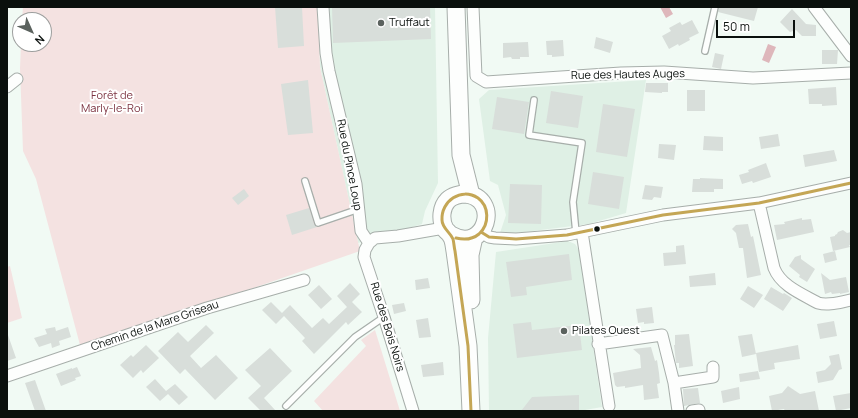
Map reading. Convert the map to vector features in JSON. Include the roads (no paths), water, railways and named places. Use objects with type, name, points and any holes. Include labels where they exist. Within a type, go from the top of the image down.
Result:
[{"type":"main road","points":[[456,7],[461,155],[471,195]]},
{"type":"main road","points":[[453,197],[456,174],[461,155]]},
{"type":"main road","points":[[468,346],[472,306],[470,255],[487,218],[486,210],[478,198],[463,194],[448,200],[442,213],[442,221],[455,251],[468,346],[471,411]]},
{"type":"main road","points":[[448,232],[460,239],[466,239],[478,235]]},
{"type":"street","name":"Rue du Pince Loup","points":[[322,7],[329,71],[351,164],[359,209],[361,231],[369,243]]},
{"type":"street","name":"Rue des Hautes Auges","points":[[473,7],[476,76],[486,82],[621,73],[664,72],[753,78],[851,73]]},
{"type":"street","points":[[814,7],[851,56]]},
{"type":"street","points":[[7,87],[17,79]]},
{"type":"street","points":[[478,235],[495,238],[516,239],[579,232],[663,215],[759,203],[851,183]]},
{"type":"street","points":[[759,203],[774,268],[777,276],[782,282],[824,305],[851,300]]},
{"type":"street","points":[[369,243],[375,238],[448,232]]},
{"type":"street","points":[[579,232],[608,406]]},
{"type":"street","name":"Rue des Bois Noirs","points":[[369,243],[365,250],[364,257],[413,411]]},
{"type":"street","name":"Chemin de la Mare Griseau","points":[[7,376],[207,308],[304,280]]},
{"type":"street","points":[[598,344],[662,335],[674,383],[678,411]]},
{"type":"street","points":[[674,383],[713,377],[713,367]]},
{"type":"lane","points":[[705,51],[715,7]]},
{"type":"lane","points":[[534,100],[529,135],[582,143],[573,202],[579,232]]},
{"type":"lane","points":[[305,181],[318,223],[359,209]]},
{"type":"lane","points":[[286,406],[355,337],[384,317]]},
{"type":"place","name":"Truffaut","points":[[381,23]]},
{"type":"place","name":"Pilates Ouest","points":[[564,331]]},
{"type":"park label","name":"Forêt de Marly-le-Roi","points":[[112,102]]}]
